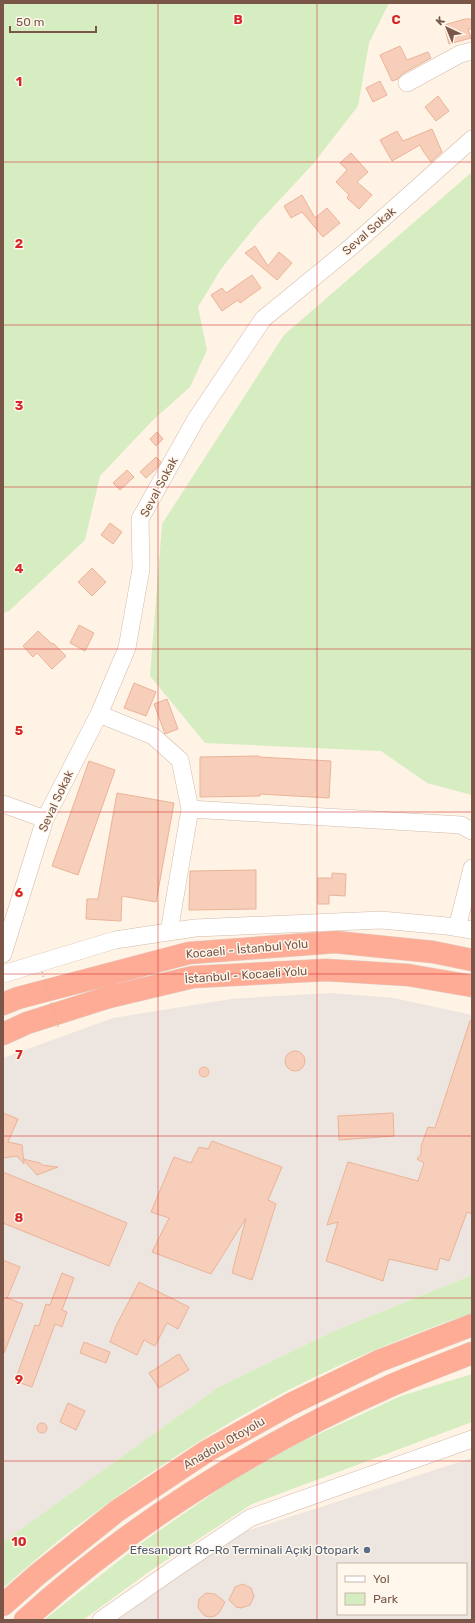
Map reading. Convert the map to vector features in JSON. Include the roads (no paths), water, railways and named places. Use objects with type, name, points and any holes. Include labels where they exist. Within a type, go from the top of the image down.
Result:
[{"type":"highway","name":"Kocaeli - İstanbul Yolu","points":[[3,1004],[18,998],[64,985],[189,953],[335,942],[433,952],[472,960]]},
{"type":"highway","name":"İstanbul - Kocaeli Yolu","points":[[3,1034],[27,1023],[109,997],[193,977],[326,970],[408,975],[472,986]]},
{"type":"highway","name":"Anadolu Otoyolu","points":[[3,1605],[37,1575],[117,1511],[207,1451],[292,1404],[379,1361],[472,1325]]},
{"type":"highway","name":"Anadolu Otoyolu","points":[[25,1620],[57,1591],[136,1530],[220,1474],[310,1424],[364,1398],[472,1353]]},
{"type":"street","points":[[407,83],[460,54],[472,51]]},
{"type":"street","name":"Seval Sokak","points":[[3,954],[45,819],[99,714],[127,648],[141,569],[140,519],[196,419],[263,319],[351,247],[472,139]]},
{"type":"street","points":[[99,714],[153,736],[180,760],[190,809],[169,932]]},
{"type":"street","points":[[6,807],[45,819]]},
{"type":"street","points":[[190,809],[461,825],[472,831]]},
{"type":"street","points":[[3,974],[115,940],[195,928],[381,920],[465,929],[472,868]]},
{"type":"street","points":[[102,1620],[250,1518],[472,1439]]},
{"type":"place","name":"Efesanport Ro-Ro Terminali Açıkj Otopark","points":[[367,1550]]}]
